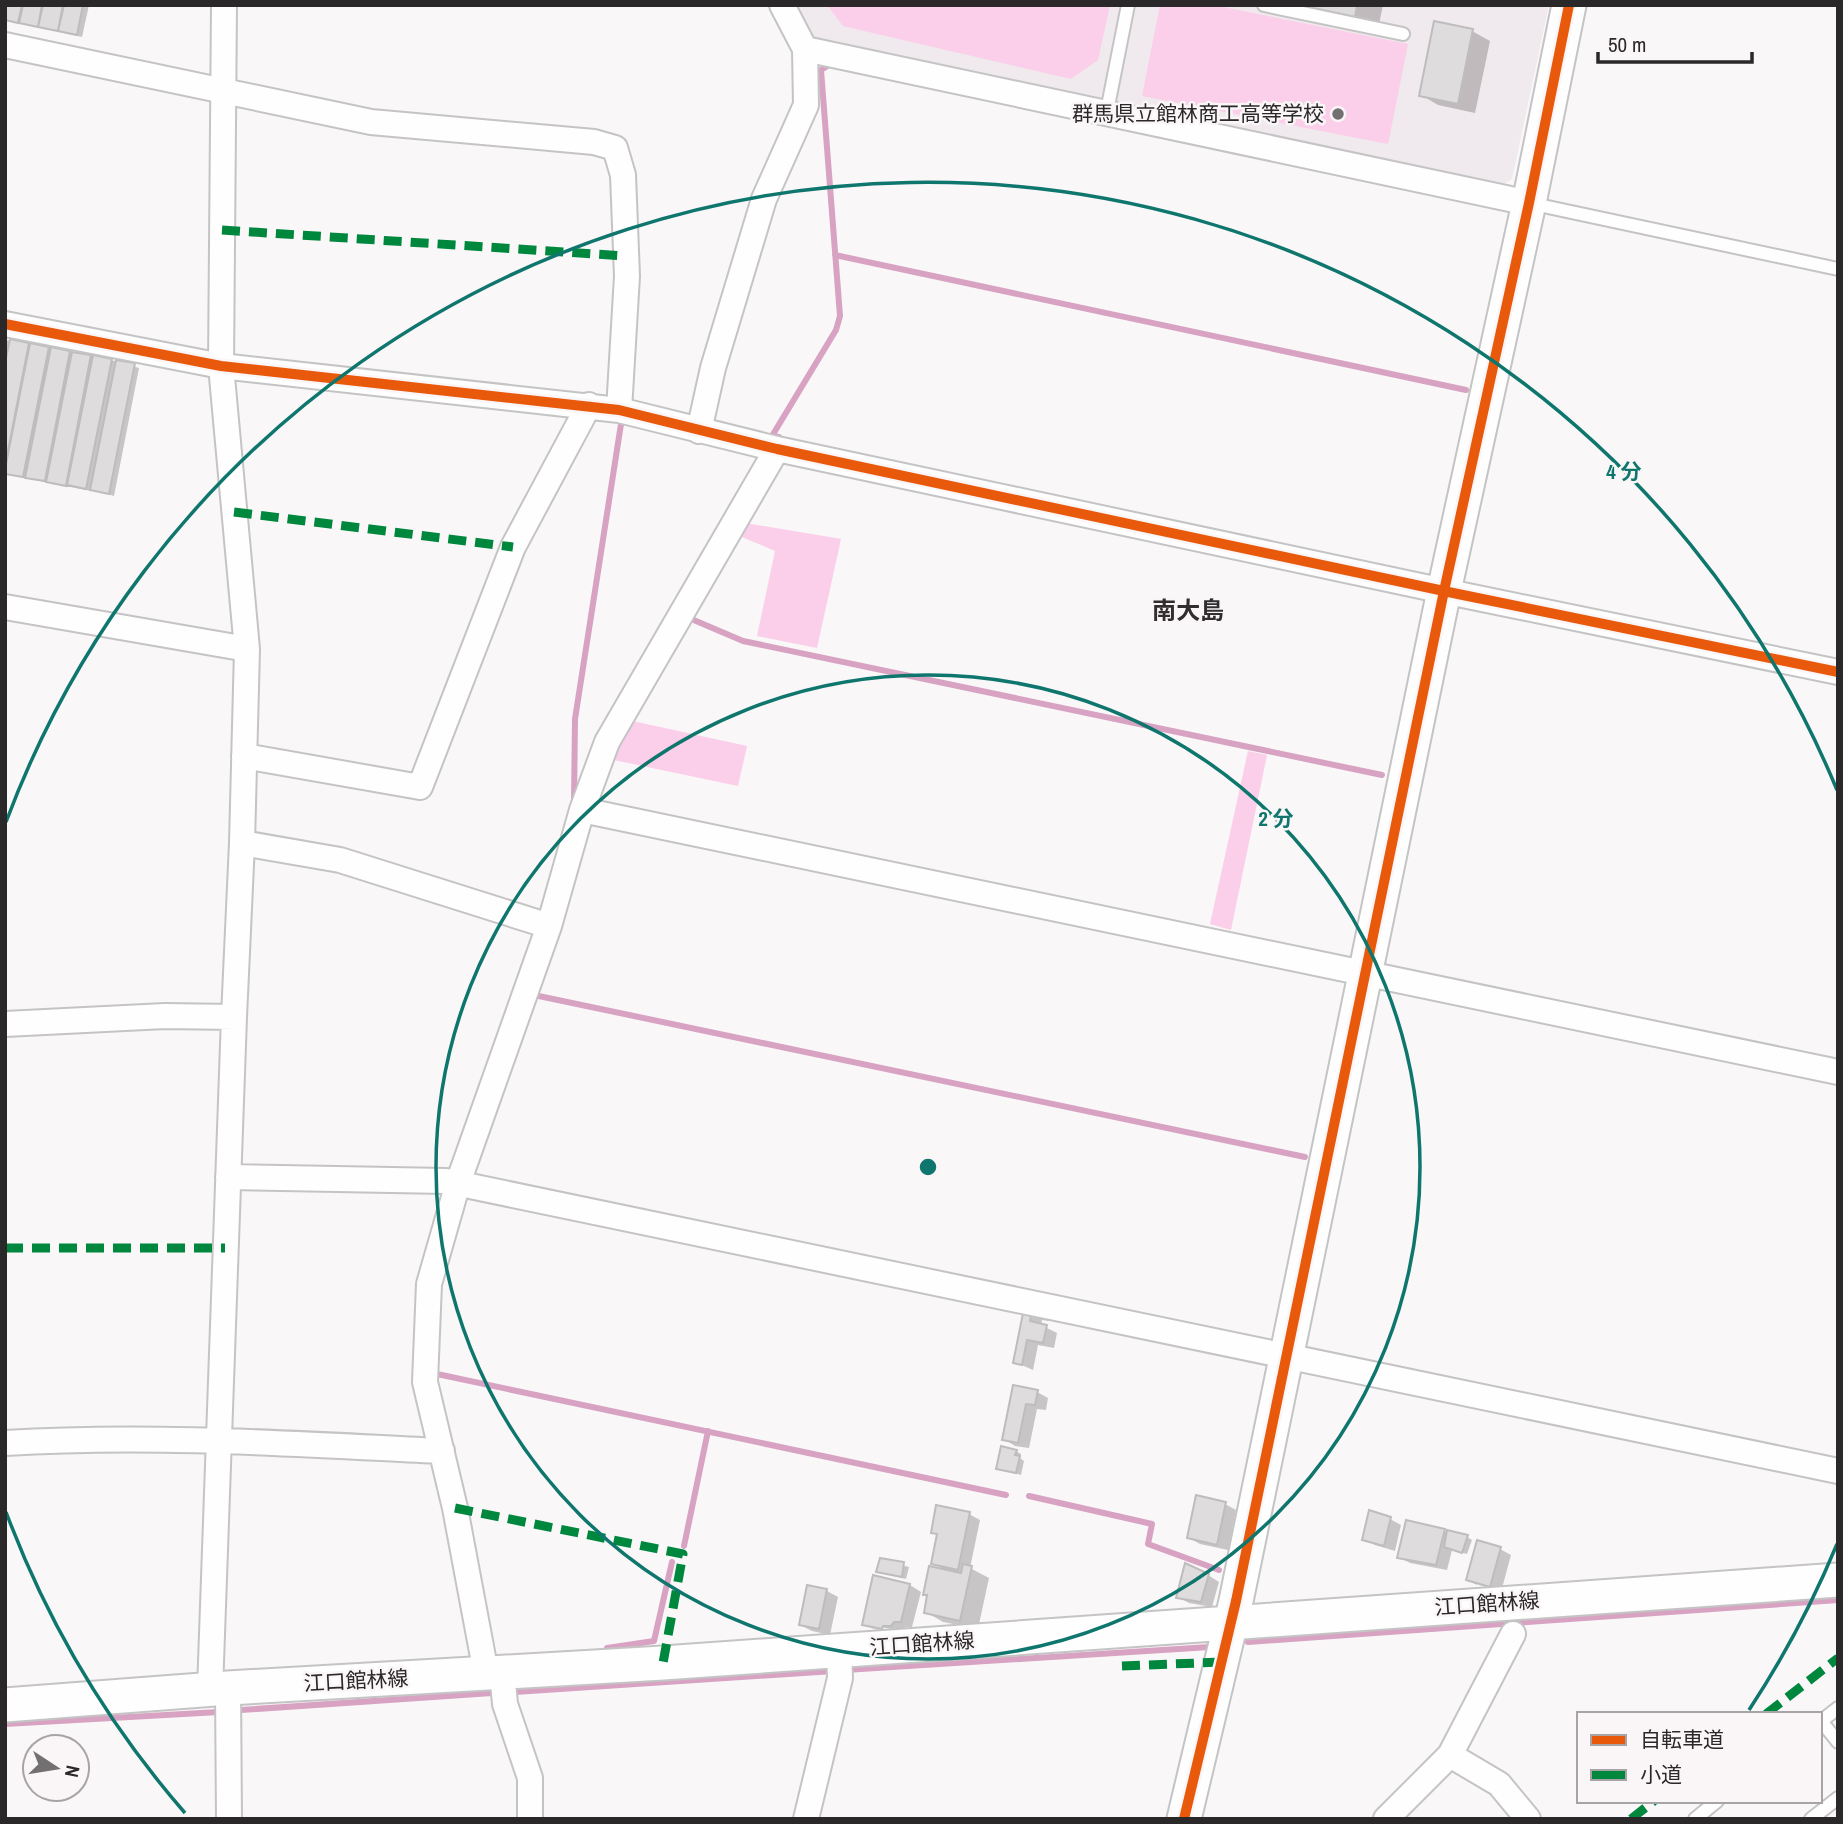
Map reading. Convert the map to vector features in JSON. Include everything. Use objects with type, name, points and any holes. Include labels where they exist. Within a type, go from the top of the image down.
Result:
[{"type":"street","points":[[224,5],[221,366],[247,649],[219,1440],[219,1689],[229,1819]]},
{"type":"street","points":[[699,431],[713,369],[764,199],[806,105],[805,49],[782,5]]},
{"type":"street","points":[[1184,1819],[1231,1621],[1444,592],[1529,203],[1569,5]]},
{"type":"street","points":[[5,45],[371,122],[594,142],[615,148],[623,175],[627,276],[619,410]]},
{"type":"street","points":[[805,49],[1107,111],[1529,203]]},
{"type":"street","points":[[5,324],[221,366],[619,410],[777,449],[1444,592],[1838,672]]},
{"type":"street","points":[[244,756],[420,787],[513,547],[589,405]]},
{"type":"street","points":[[530,1819],[530,1779],[494,1673],[425,1382],[429,1284],[458,1183],[549,926],[582,810],[607,742],[777,449]]},
{"type":"street","points":[[5,607],[247,649]]},
{"type":"street","points":[[582,810],[1838,1072]]},
{"type":"street","points":[[242,843],[340,860],[549,926]]},
{"type":"street","points":[[5,1024],[165,1016],[234,1017]]},
{"type":"street","points":[[228,1177],[458,1183],[1838,1471]]},
{"type":"street","points":[[5,1443],[72,1439],[219,1440],[442,1451]]},
{"type":"street","name":"江口館林線","points":[[5,1705],[1838,1580]]},
{"type":"street","points":[[1386,1819],[1450,1755],[1513,1634]]},
{"type":"street","points":[[806,1819],[840,1678],[839,1650]]},
{"type":"street","points":[[1450,1755],[1499,1784],[1528,1819]]},
{"type":"lane","points":[[1107,111],[1128,5]]},
{"type":"lane","points":[[1264,5],[1403,34]]},
{"type":"lane","points":[[1529,203],[1838,269]]},
{"type":"lane","points":[[1822,1720],[1838,1708]]},
{"type":"lane","points":[[1822,1722],[1838,1742]]},
{"type":"lane","points":[[1811,1819],[1838,1798]]},
{"type":"lane","points":[[1695,1819],[1715,1803]]},
{"type":"shaded area","name":"群馬県立館林商工高等学校","points":[[796,5],[1549,5],[1512,179],[1502,185],[812,40]]},
{"type":"shaded area","points":[[827,5],[1110,5],[1098,60],[1071,79],[843,26]]},
{"type":"shaded area","points":[[1160,5],[1213,5],[1408,44],[1388,144],[1142,96]]},
{"type":"shaded area","points":[[745,523],[841,539],[817,648],[757,636],[775,551],[737,535]]},
{"type":"shaded area","points":[[628,720],[747,746],[738,786],[609,759]]},
{"type":"shaded area","points":[[1248,751],[1267,755],[1231,930],[1210,924]]},
{"type":"building","points":[[5,5],[22,5],[18,23],[5,20]]},
{"type":"building","points":[[23,5],[42,5],[38,27],[19,23]]},
{"type":"building","points":[[43,5],[63,5],[58,31],[38,27]]},
{"type":"building","points":[[64,5],[83,5],[77,35],[58,31]]},
{"type":"building","points":[[1299,5],[1357,5],[1355,17]]},
{"type":"building","points":[[1434,21],[1473,29],[1458,104],[1419,96]]},
{"type":"building","points":[[10,339],[29,343],[5,466],[5,363]]},
{"type":"building","points":[[30,343],[49,347],[23,477],[5,474],[5,469]]},
{"type":"building","points":[[51,347],[70,351],[45,481],[25,478]]},
{"type":"building","points":[[72,352],[91,355],[66,486],[46,482]]},
{"type":"building","points":[[93,355],[112,359],[86,489],[67,485]]},
{"type":"building","points":[[116,360],[135,363],[109,494],[90,490]]},
{"type":"building","points":[[1024,1308],[1032,1309],[1030,1321],[1047,1325],[1043,1343],[1027,1340],[1022,1365],[1013,1363]]},
{"type":"building","points":[[1013,1385],[1038,1390],[1035,1405],[1026,1404],[1018,1443],[1002,1440]]},
{"type":"building","points":[[1001,1446],[1017,1450],[1015,1455],[1020,1456],[1016,1473],[996,1469]]},
{"type":"building","points":[[1196,1495],[1226,1502],[1217,1545],[1187,1538]]},
{"type":"building","points":[[936,1505],[970,1512],[958,1570],[931,1564],[937,1534],[931,1533]]},
{"type":"building","points":[[1369,1510],[1391,1517],[1384,1546],[1362,1540]]},
{"type":"building","points":[[1406,1520],[1445,1529],[1436,1565],[1397,1558]]},
{"type":"building","points":[[1447,1530],[1468,1535],[1462,1553],[1444,1547]]},
{"type":"building","points":[[1477,1540],[1501,1547],[1490,1587],[1466,1580]]},
{"type":"building","points":[[880,1558],[904,1562],[902,1577],[876,1572]]},
{"type":"building","points":[[1185,1563],[1209,1574],[1201,1602],[1176,1598]]},
{"type":"building","points":[[963,1564],[972,1566],[960,1621],[924,1613],[927,1595],[923,1595],[929,1566],[961,1573]]},
{"type":"building","points":[[873,1575],[910,1584],[901,1622],[883,1626],[882,1629],[862,1625]]},
{"type":"building","points":[[807,1585],[827,1589],[819,1629],[799,1625]]},
{"type":"waterway","points":[[779,437],[772,436],[836,330],[840,316],[821,70],[832,63]]},
{"type":"waterway","points":[[835,255],[1466,390]]},
{"type":"waterway","points":[[574,803],[575,719],[621,424]]},
{"type":"waterway","points":[[689,618],[743,641],[1382,775]]},
{"type":"waterway","points":[[534,995],[1305,1157]]},
{"type":"waterway","points":[[437,1374],[1006,1495]]},
{"type":"waterway","points":[[684,1546],[708,1431]]},
{"type":"waterway","points":[[1029,1496],[1152,1524],[1148,1544],[1219,1570]]},
{"type":"waterway","points":[[607,1648],[654,1641],[672,1562]]},
{"type":"waterway","points":[[1248,1642],[1838,1600]]},
{"type":"waterway","points":[[845,1670],[1210,1647]]},
{"type":"waterway","points":[[515,1692],[834,1671]]},
{"type":"waterway","points":[[241,1710],[492,1693]]},
{"type":"waterway","points":[[5,1724],[219,1712]]},
{"type":"marked path","points":[[222,230],[626,256]]},
{"type":"marked path","points":[[234,512],[513,547]]},
{"type":"marked path","points":[[5,1248],[225,1248]]},
{"type":"marked path","points":[[455,1508],[683,1554],[663,1663]]},
{"type":"marked path","points":[[1769,1712],[1838,1658]]},
{"type":"marked path","points":[[1122,1666],[1223,1662]]},
{"type":"marked path","points":[[1631,1819],[1651,1803]]},
{"type":"cycle path","points":[[1184,1819],[1236,1601],[1444,591],[1529,203],[1569,5]]},
{"type":"cycle path","points":[[5,324],[221,366],[619,410],[777,449],[1838,672]]},
{"type":"place","name":"群馬県立館林商工高等学校","points":[[1338,114]]},
{"type":"district","name":"南大島","points":[[1188,611]]}]
